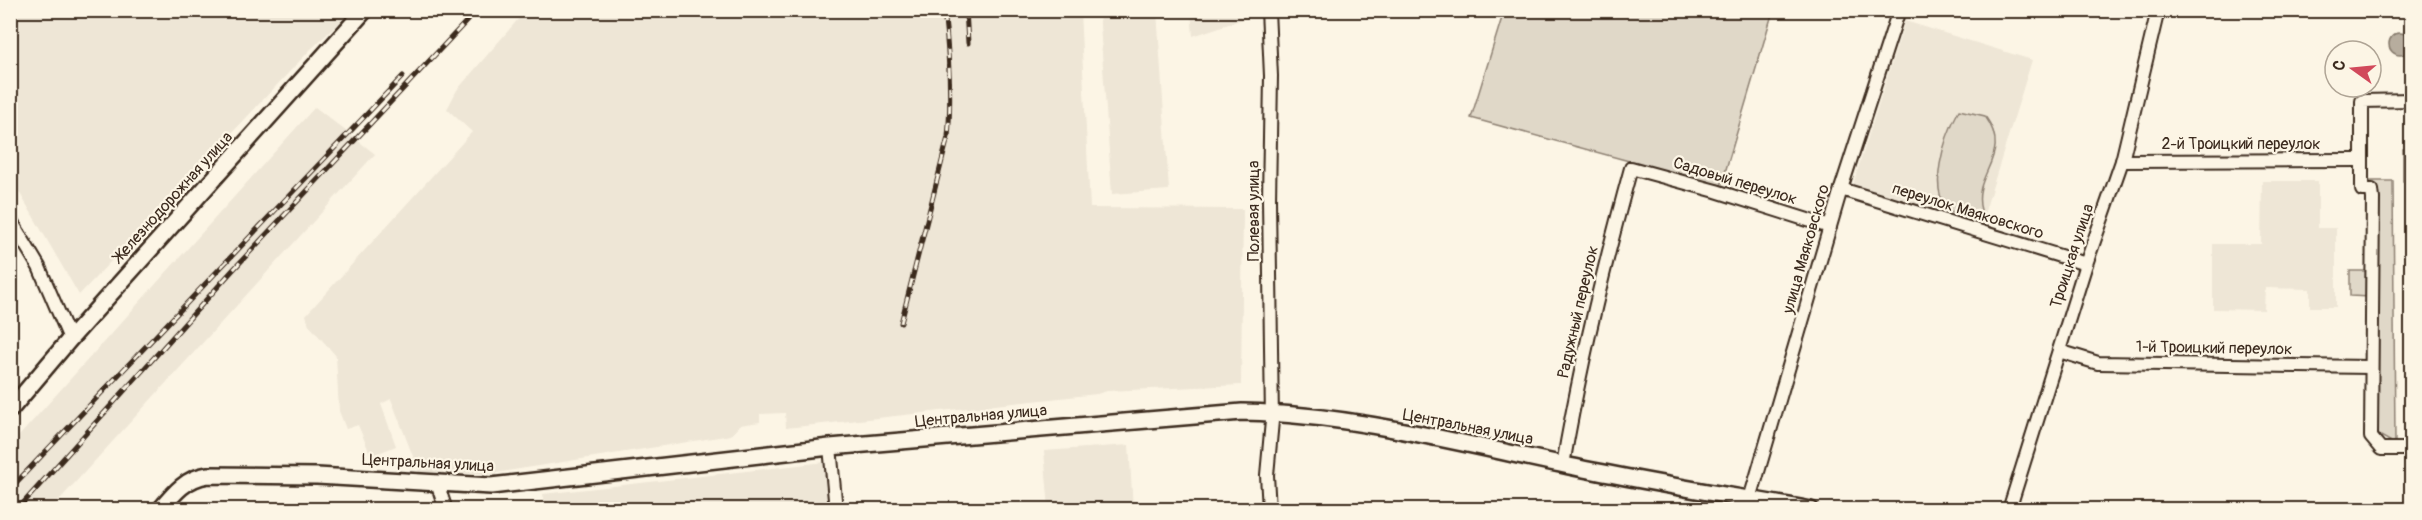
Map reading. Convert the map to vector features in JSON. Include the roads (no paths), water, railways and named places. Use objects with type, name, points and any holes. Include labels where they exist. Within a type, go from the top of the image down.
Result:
[{"type":"main road","name":"Железнодорожная улица","points":[[10,411],[70,339],[365,10]]},
{"type":"main road","name":"Центральная улица","points":[[160,510],[187,482],[198,476],[208,475],[317,476],[472,486],[511,484],[830,447],[1216,413],[1272,412],[1368,425],[1563,465],[1811,510]]},
{"type":"street","name":"Полевая улица","points":[[1268,10],[1271,76],[1269,200],[1272,412],[1267,475],[1269,510]]},
{"type":"street","name":"улица Маяковского","points":[[1750,499],[1841,189],[1899,10]]},
{"type":"street","name":"Троицкая улица","points":[[2009,510],[2086,264],[2122,161],[2158,10]]},
{"type":"street","points":[[2412,100],[2362,101],[2361,160],[2362,190],[2372,190],[2373,199],[2371,437],[2381,448],[2412,449]]},
{"type":"street","name":"2-й Троицкий переулок","points":[[2122,161],[2361,160]]},
{"type":"street","name":"Садовый переулок","points":[[1631,168],[1716,191],[1830,227]]},
{"type":"street","name":"Радужный переулок","points":[[1563,465],[1604,270],[1631,168]]},
{"type":"street","name":"переулок Маяковского","points":[[1841,189],[2086,264]]},
{"type":"street","points":[[10,219],[39,267],[70,339]]},
{"type":"street","name":"1-й Троицкий переулок","points":[[2059,351],[2098,363],[2371,367]]},
{"type":"street","points":[[830,447],[836,510]]},
{"type":"street","points":[[437,483],[446,510]]},
{"type":"railway","points":[[17,510],[232,271],[477,10]]},
{"type":"railway","points":[[901,323],[948,137],[950,105],[944,10]]},
{"type":"railway","points":[[966,10],[968,43]]},
{"type":"railway","points":[[10,489],[403,76]]}]
